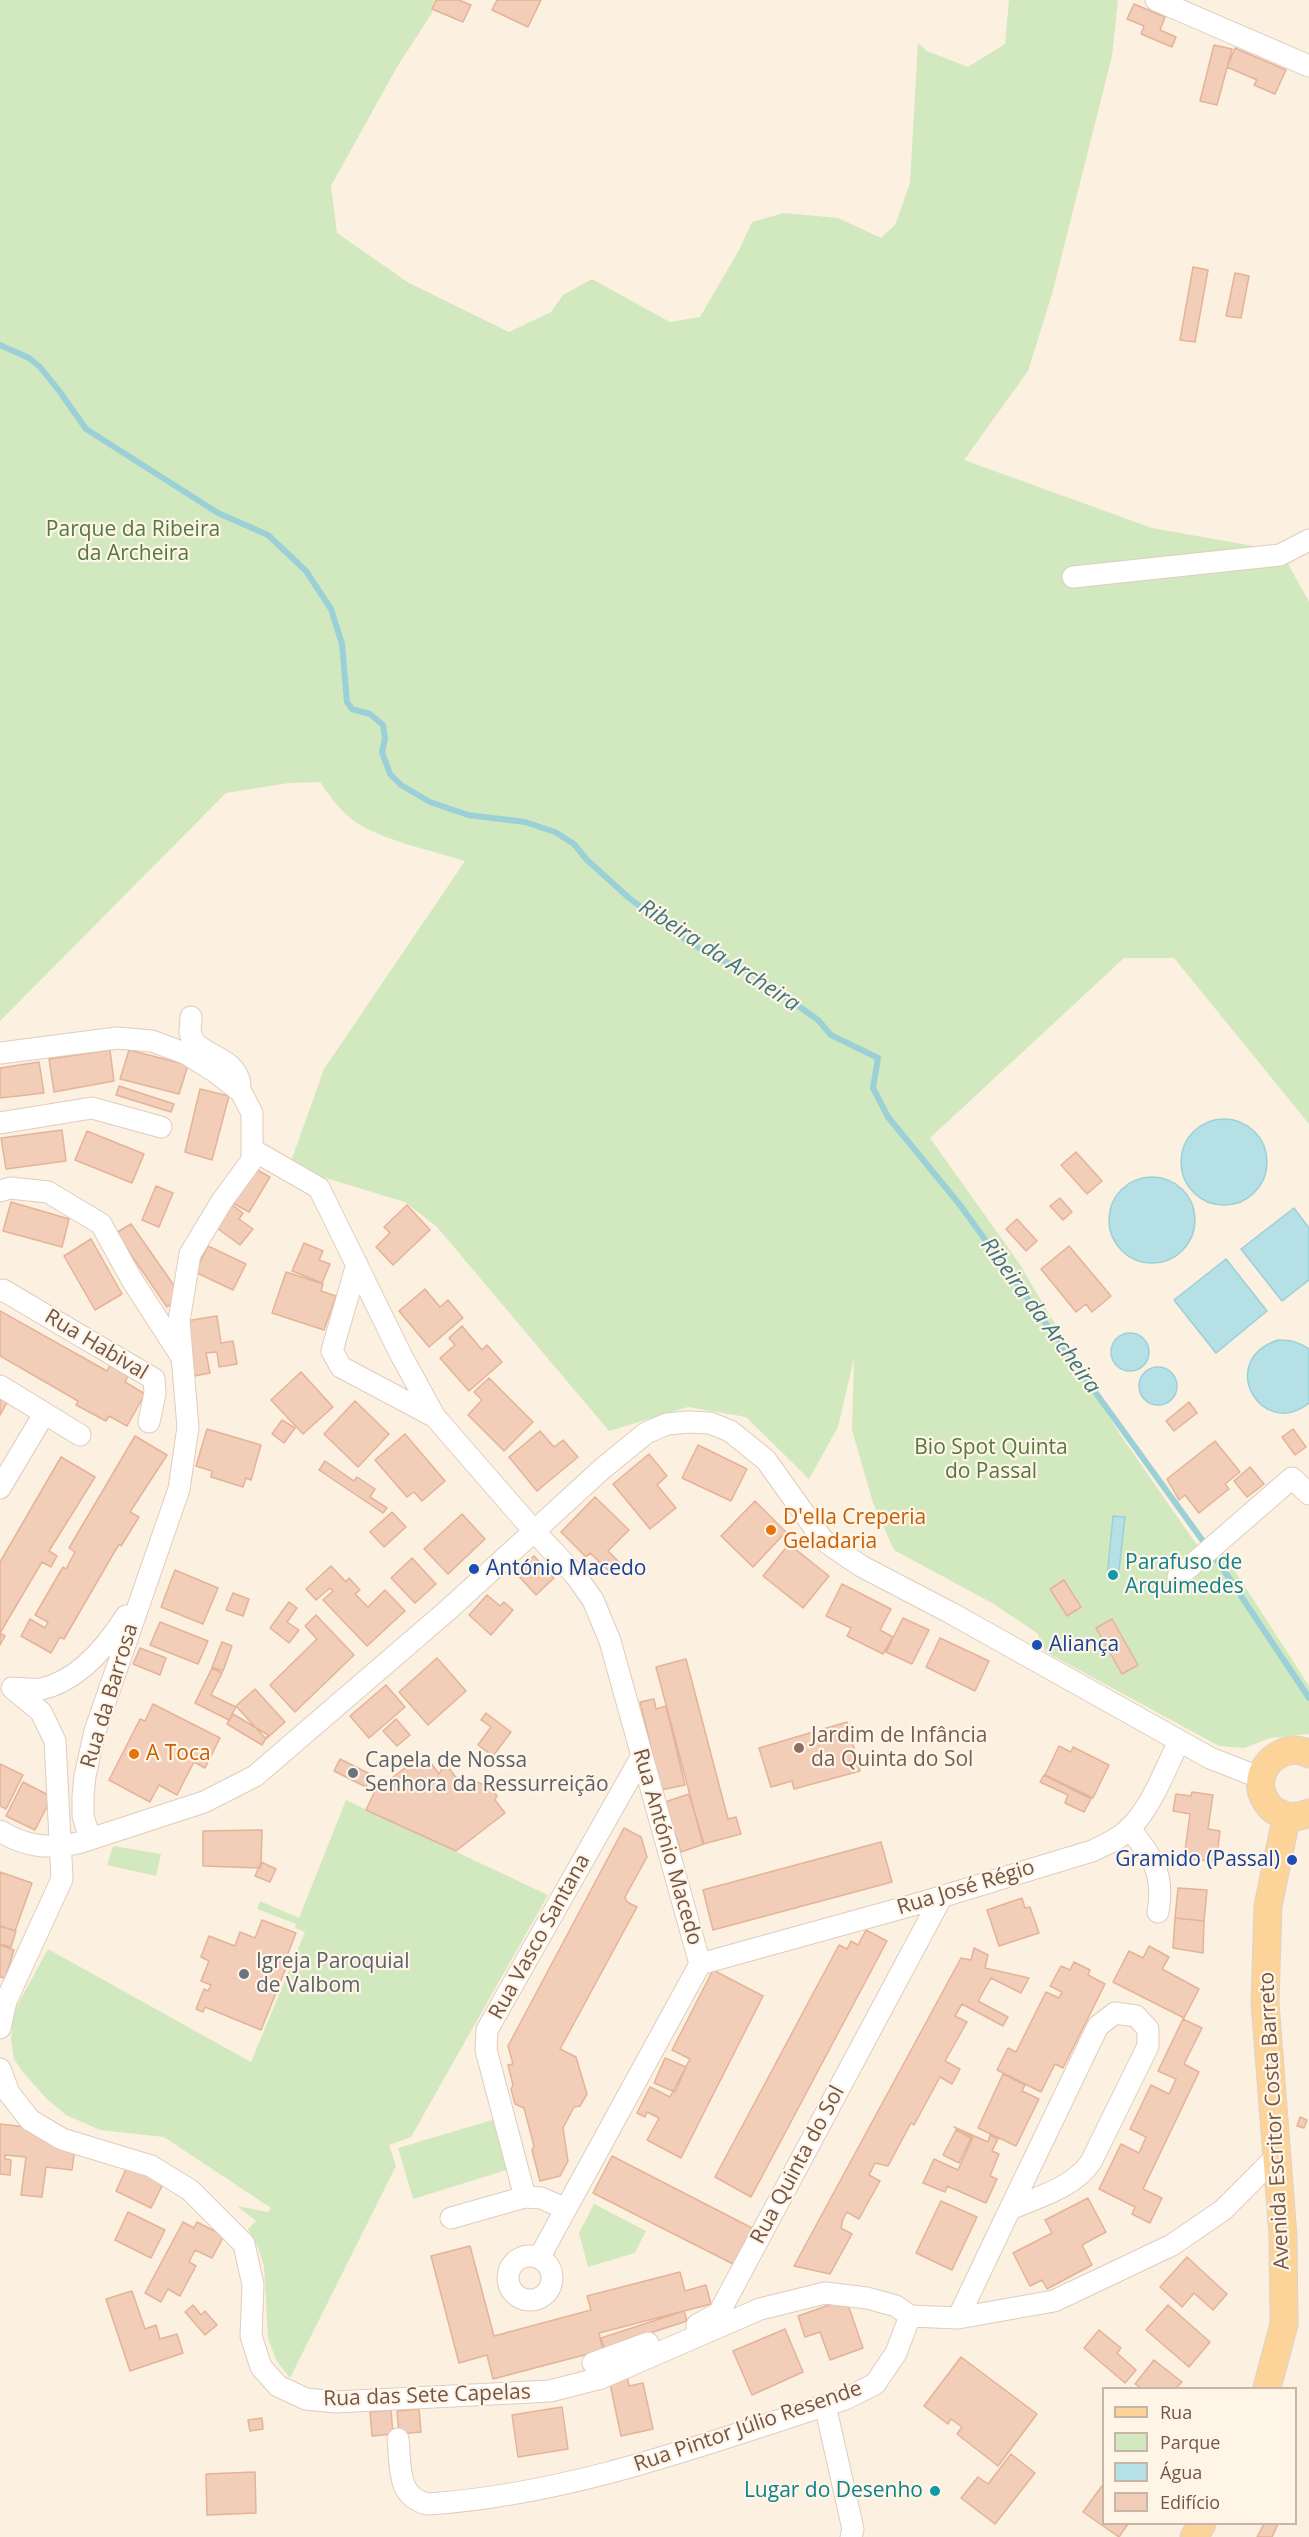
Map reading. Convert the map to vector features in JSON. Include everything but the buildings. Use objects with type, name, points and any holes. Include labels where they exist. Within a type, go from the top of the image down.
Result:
[{"type":"main road","points":[[1299,1815],[1277,1813],[1268,1805],[1262,1793],[1261,1778],[1266,1764],[1272,1758],[1287,1751],[1296,1750],[1309,1754]]},
{"type":"main road","name":"Avenida Escritor Costa Barreto","points":[[1267,2387],[1284,2324],[1283,2236],[1265,2003],[1268,1905],[1284,1829],[1299,1815]]},
{"type":"street","points":[[1156,0],[1309,66]]},
{"type":"street","points":[[1073,577],[1280,555],[1309,540]]},
{"type":"street","points":[[191,1017],[190,1033],[197,1045],[234,1068],[239,1074],[241,1092],[252,1113],[253,1150],[319,1188],[401,1355],[435,1417]]},
{"type":"street","points":[[0,1053],[117,1038],[152,1041],[187,1054],[241,1092]]},
{"type":"street","points":[[0,1123],[92,1108],[161,1127]]},
{"type":"street","name":"Rua da Barrosa","points":[[90,1839],[83,1816],[88,1759],[95,1731],[179,1489],[188,1427],[179,1321],[190,1254],[222,1201],[252,1160],[253,1150]]},
{"type":"street","points":[[0,1191],[10,1188],[48,1192],[101,1224],[132,1280],[181,1356]]},
{"type":"street","points":[[357,1264],[332,1352],[341,1367],[435,1417]]},
{"type":"street","name":"Rua Habival","points":[[0,1291],[3,1290],[154,1379],[155,1393],[149,1422]]},
{"type":"street","points":[[0,1386],[80,1435]]},
{"type":"street","points":[[0,1488],[44,1414]]},
{"type":"street","name":"Rua António Macedo","points":[[435,1417],[576,1576],[593,1600],[610,1641],[700,1964],[539,2258]]},
{"type":"street","points":[[0,1831],[25,1844],[38,1847],[60,1847],[204,1802],[255,1776],[439,1618],[646,1433],[667,1424],[710,1423],[730,1431],[766,1460],[823,1540],[861,1566],[951,1613],[1179,1742],[1210,1758],[1261,1778]]},
{"type":"street","points":[[1178,1577],[1292,1478],[1309,1494]]},
{"type":"street","name":"Rua da Barrosa","points":[[6,1684],[40,1689],[64,1679],[84,1666],[111,1639],[145,1588]]},
{"type":"street","name":"Rua da Barrosa","points":[[6,1684],[41,1712],[55,1740],[60,1847]]},
{"type":"street","name":"Rua José Régio","points":[[700,1964],[1092,1851],[1129,1828],[1155,1791],[1179,1742]]},
{"type":"street","name":"Rua Vasco Santana","points":[[525,2197],[486,2050],[487,2031],[642,1756]]},
{"type":"street","points":[[1129,1828],[1148,1851],[1159,1872],[1161,1899],[1158,1912]]},
{"type":"street","points":[[0,2028],[6,2001],[62,1878],[60,1847]]},
{"type":"street","name":"Rua Quinta do Sol","points":[[593,2363],[691,2328],[719,2313],[942,1896]]},
{"type":"street","points":[[958,2318],[1010,2209],[1098,2026],[1115,2013],[1136,2016],[1148,2029],[1148,2046],[1091,2162],[1085,2171],[1064,2186],[1010,2209]]},
{"type":"street","name":"Rua das Sete Capelas","points":[[0,2070],[9,2093],[30,2120],[62,2139],[151,2166],[190,2190],[244,2244],[253,2285],[250,2336],[261,2367],[278,2386],[306,2399],[336,2402],[550,2391],[601,2378],[760,2309],[825,2293],[867,2298],[896,2306],[910,2316]]},
{"type":"street","points":[[0,2109],[30,2120]]},
{"type":"street","points":[[910,2316],[958,2318],[1054,2301],[1172,2245],[1223,2210],[1277,2156]]},
{"type":"street","points":[[451,2218],[525,2197],[541,2198],[566,2209]]},
{"type":"street","name":"Rua Pintor Júlio Resende","points":[[398,2439],[403,2482],[412,2499],[428,2504],[447,2503],[542,2490],[649,2463],[825,2405],[875,2384],[896,2353],[910,2316]]},
{"type":"street","points":[[825,2405],[853,2529],[851,2537]]},
{"type":"green space","points":[[0,0],[434,0],[432,13],[397,67],[331,186],[337,233],[409,283],[509,332],[551,312],[563,295],[592,279],[670,322],[700,317],[739,250],[752,222],[784,213],[838,218],[881,238],[895,225],[910,183],[918,43],[927,51],[968,67],[1005,44],[1009,0],[1118,0],[1112,56],[1052,294],[1028,371],[964,460],[1152,528],[1281,551],[1309,602],[1309,1124],[1174,958],[1124,958],[930,1138],[1019,1263],[1119,1433],[1199,1548],[1213,1537],[1309,1686],[1309,1734],[1270,1738],[1244,1748],[1219,1746],[1046,1652],[1037,1633],[992,1603],[894,1550],[873,1503],[852,1430],[854,1358],[838,1427],[809,1479],[746,1417],[688,1407],[609,1431],[437,1227],[405,1202],[289,1167],[324,1069],[465,861],[365,828],[344,813],[320,782],[289,783],[226,793],[0,1021]]},
{"type":"green space","points":[[346,1800],[548,1895],[411,2137],[389,2145],[396,2166],[290,2378],[276,2360],[268,2338],[264,2266],[248,2229],[256,2221],[237,2206],[268,2212],[271,2208],[164,2137],[100,2130],[66,2115],[47,2099],[14,2059],[11,2040],[13,2013],[48,1949],[251,2062],[305,1932],[295,1928],[296,1924],[257,1909],[260,1901],[299,1918]]},
{"type":"green space","points":[[113,1846],[161,1854],[156,1876],[107,1865]]},
{"type":"green space","points":[[499,2118],[513,2168],[413,2199],[398,2148]]},
{"type":"green space","points":[[594,2204],[646,2231],[635,2253],[588,2267],[579,2233]]},
{"type":"water","points":[[1224,1119],[1248,1126],[1260,1138],[1267,1162],[1260,1186],[1248,1198],[1224,1205],[1200,1198],[1188,1186],[1181,1162],[1188,1138],[1200,1126]]},
{"type":"water","points":[[1152,1177],[1176,1184],[1188,1196],[1195,1220],[1188,1244],[1176,1256],[1152,1263],[1128,1256],[1116,1244],[1109,1220],[1116,1196],[1128,1184]]},
{"type":"water","points":[[1294,1208],[1309,1228],[1309,1280],[1282,1301],[1241,1249]]},
{"type":"water","points":[[1226,1259],[1267,1311],[1216,1353],[1174,1300]]},
{"type":"water","points":[[1130,1333],[1143,1339],[1149,1352],[1143,1365],[1130,1371],[1117,1365],[1111,1352],[1117,1339]]},
{"type":"water","points":[[1278,1340],[1295,1342],[1309,1349],[1309,1403],[1292,1412],[1275,1412],[1262,1405],[1252,1394],[1248,1379],[1250,1364],[1259,1350]]},
{"type":"water","points":[[1158,1367],[1171,1373],[1177,1386],[1171,1399],[1158,1405],[1145,1399],[1139,1386],[1145,1373]]},
{"type":"water","points":[[1113,1516],[1125,1517],[1118,1579],[1107,1578]]},
{"type":"waterway","name":"Ribeira da Archeira","points":[[0,345],[29,358],[40,367],[86,429],[218,513],[268,535],[306,571],[331,609],[342,644],[347,702],[352,709],[370,714],[383,725],[385,739],[382,752],[390,774],[401,785],[430,802],[468,815],[525,822],[555,832],[574,844],[587,860],[628,897],[672,931],[712,956],[754,974],[818,1020],[831,1035],[878,1058],[873,1088],[888,1117],[960,1205],[1221,1566],[1309,1698]]},
{"type":"place","name":"D'ella Creperia Geladaria","points":[[771,1530]]},
{"type":"place","name":"António Macedo","points":[[474,1569]]},
{"type":"place","name":"Parafuso de Arquimedes","points":[[1113,1575]]},
{"type":"place","name":"Aliança","points":[[1037,1645]]},
{"type":"place","name":"Jardim de Infância da Quinta do Sol","points":[[799,1748]]},
{"type":"place","name":"A Toca","points":[[134,1754]]},
{"type":"place","name":"Capela de Nossa Senhora da Ressurreição","points":[[353,1773]]},
{"type":"place","name":"Gramido (Passal)","points":[[1292,1860]]},
{"type":"place","name":"Igreja Paroquial de Valbom","points":[[244,1974]]},
{"type":"place","name":"Lugar do Desenho","points":[[935,2491]]},
{"type":"park label","name":"Parque da Ribeira da Archeira","points":[[133,542]]},
{"type":"park label","name":"Bio Spot Quinta do Passal","points":[[991,1460]]}]
